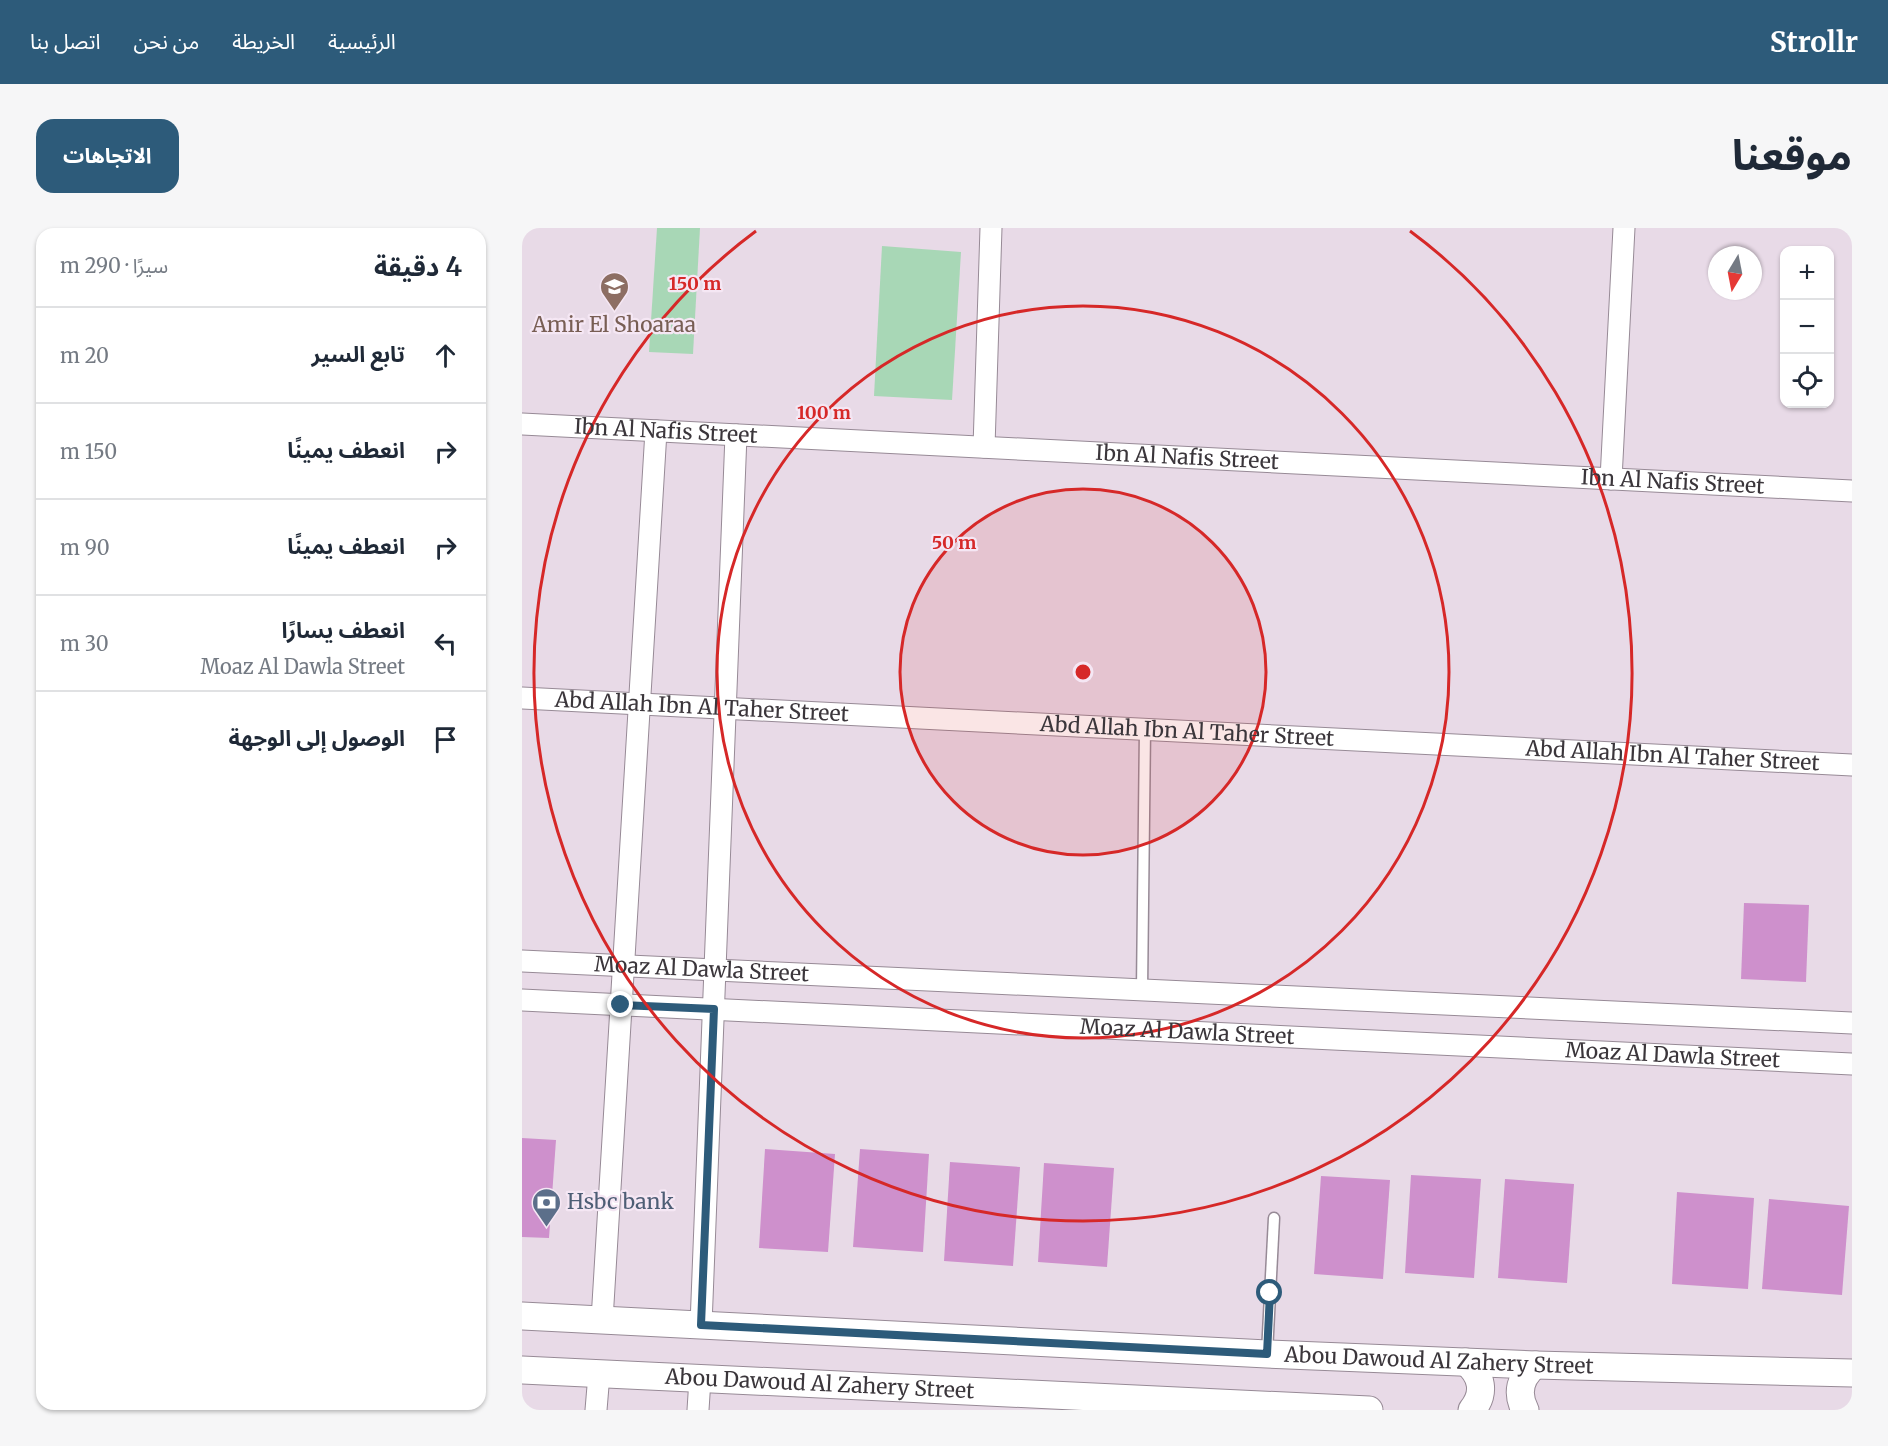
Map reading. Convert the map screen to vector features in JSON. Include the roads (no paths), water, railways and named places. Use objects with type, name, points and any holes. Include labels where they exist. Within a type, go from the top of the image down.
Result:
[{"type":"street","points":[[984,447],[991,228]]},
{"type":"street","points":[[1611,479],[1624,228]]},
{"type":"street","name":"Ibn Al Nafis Street","points":[[522,424],[1852,491]]},
{"type":"street","points":[[602,1320],[656,431]]},
{"type":"street","points":[[701,1325],[736,435]]},
{"type":"street","name":"Abd Allah Ibn Al Taher Street","points":[[522,698],[1852,765]]},
{"type":"street","name":"Moaz Al Dawla Street","points":[[522,961],[1852,1023]]},
{"type":"street","name":"Moaz Al Dawla Street","points":[[522,1000],[1852,1064]]},
{"type":"street","name":"Abou Dawoud Al Zahery Street","points":[[522,1316],[1267,1354],[1535,1365],[1852,1373]]},
{"type":"street","points":[[1466,1362],[1478,1375],[1481,1384],[1479,1401],[1472,1410]]},
{"type":"street","points":[[1525,1410],[1520,1395],[1520,1386],[1528,1370],[1535,1365]]},
{"type":"street","name":"Abou Dawoud Al Zahery Street","points":[[522,1370],[1369,1410]]},
{"type":"street","points":[[596,1410],[599,1374]]},
{"type":"street","points":[[698,1410],[699,1379]]},
{"type":"lane","points":[[1142,990],[1145,729]]},
{"type":"lane","points":[[1267,1354],[1274,1218]]},
{"type":"place","name":"Amir El Shoaraa","points":[[614,312]]},
{"type":"place","name":"Hsbc bank","points":[[546,1228]]}]
